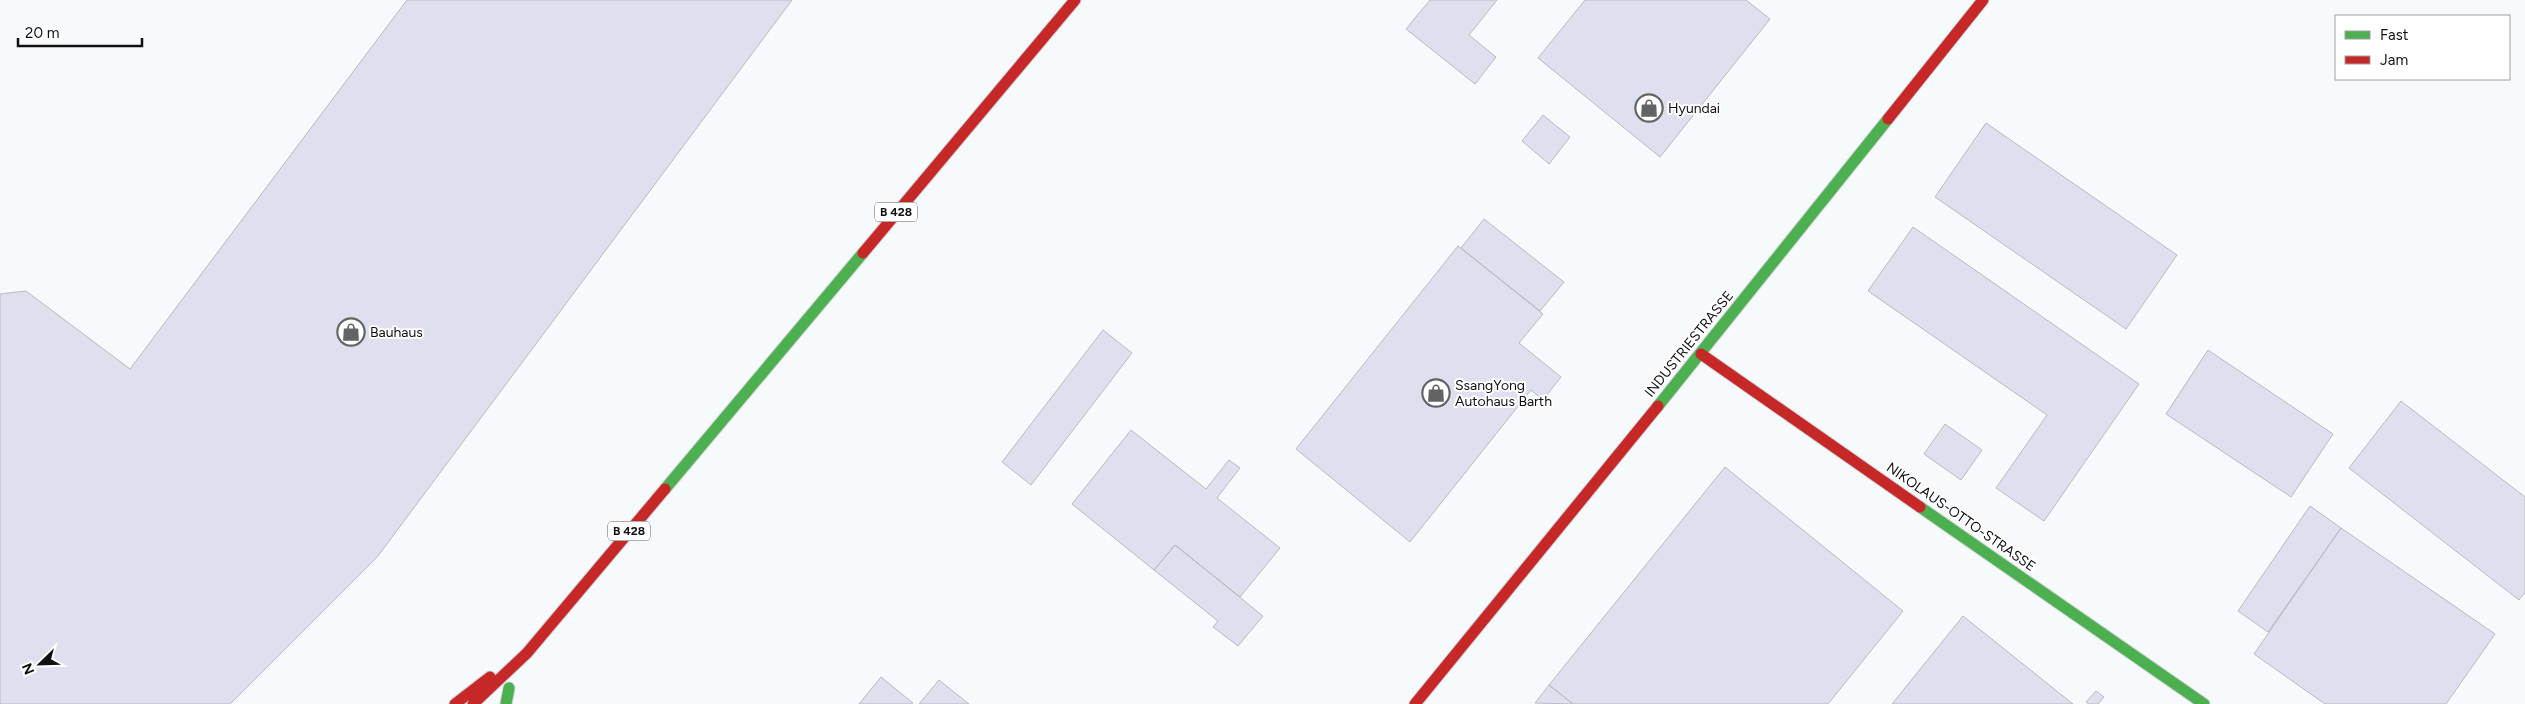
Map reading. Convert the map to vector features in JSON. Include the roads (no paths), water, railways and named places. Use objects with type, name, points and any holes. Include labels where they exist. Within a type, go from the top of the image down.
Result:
[{"type":"street","name":"B 428","points":[[500,704],[528,653],[540,638],[1075,0]]},
{"type":"street","name":"INDUSTRIESTRASSE","points":[[1415,704],[1701,354],[1983,0]]},
{"type":"street","name":"NIKOLAUS-OTTO-STRASSE","points":[[1701,354],[2204,704]]},
{"type":"street","points":[[455,704],[540,638]]},
{"type":"street","name":"B 428","points":[[472,704],[528,653]]},
{"type":"street","points":[[506,704],[508,688]]},
{"type":"place","name":"Hyundai","points":[[1649,108]]},
{"type":"place","name":"Bauhaus","points":[[351,332]]},
{"type":"place","name":"SsangYong Autohaus Barth","points":[[1436,393]]}]
